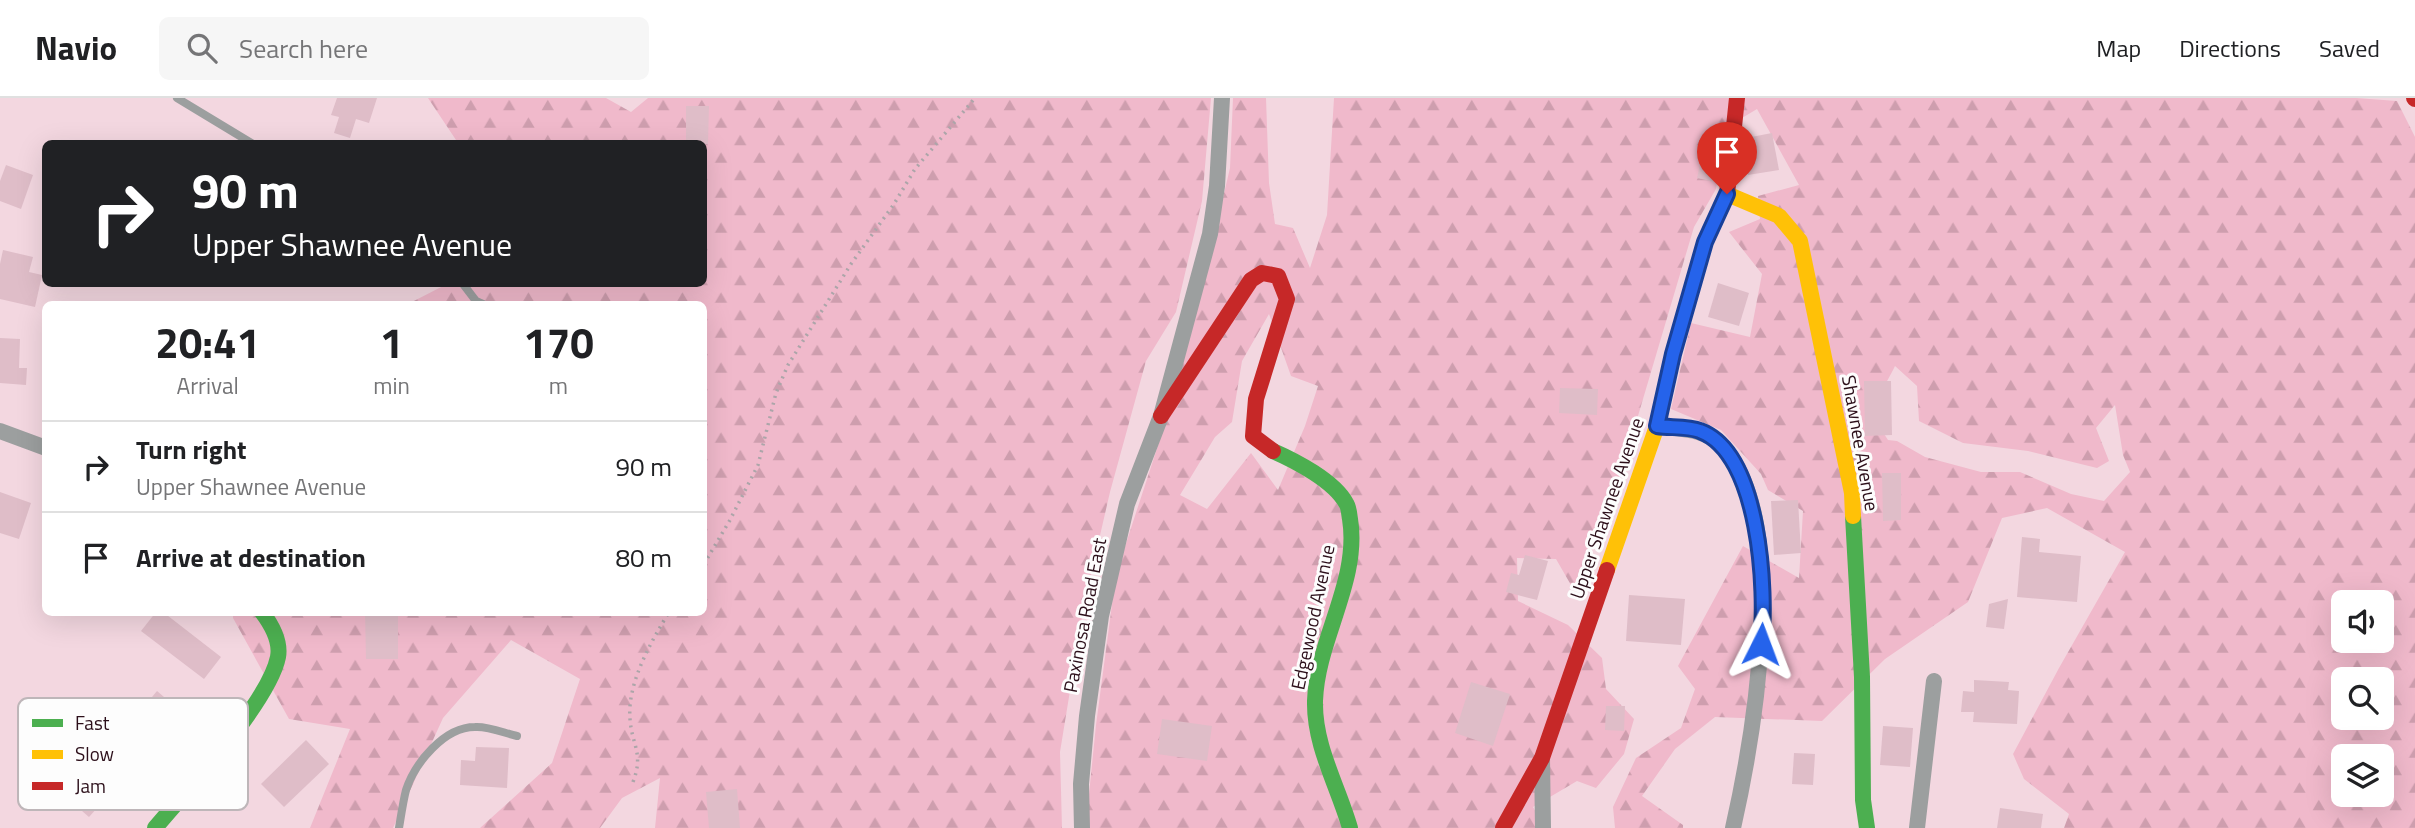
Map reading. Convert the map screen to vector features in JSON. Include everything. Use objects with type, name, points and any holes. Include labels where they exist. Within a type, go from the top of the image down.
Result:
[{"type":"street","name":"Paxinosa Road East","points":[[1082,828],[1081,784],[1087,716],[1101,616],[1126,505],[1161,416],[1210,234],[1217,186],[1222,98]]},
{"type":"street","name":"Upper Shawnee Avenue","points":[[1503,828],[1542,758],[1657,426],[1673,354],[1705,242],[1727,194],[1737,98]]},
{"type":"street","name":"Shawnee Avenue","points":[[1727,194],[1780,216],[1800,241],[1812,295],[1852,494],[1862,677],[1863,800],[1867,828]]},
{"type":"street","name":"Paxinosa Road East","points":[[1161,416],[1251,280],[1262,273],[1278,276],[1287,299],[1256,399],[1253,436],[1271,450]]},
{"type":"street","points":[[1657,426],[1700,431],[1724,447],[1738,469],[1752,506],[1759,557],[1763,622],[1742,787],[1733,828]]},
{"type":"street","points":[[0,431],[42,447]]},
{"type":"street","name":"Edgewood Avenue","points":[[1271,450],[1297,462],[1317,476],[1347,504],[1351,527],[1350,556],[1335,622],[1322,660],[1315,700],[1319,744],[1340,794],[1350,828]]},
{"type":"street","points":[[248,712],[270,678],[278,657],[276,638],[265,616]]},
{"type":"street","points":[[1917,828],[1934,681]]},
{"type":"street","points":[[1542,758],[1543,828]]},
{"type":"street","points":[[155,828],[170,810]]},
{"type":"lane","points":[[177,98],[246,140]]},
{"type":"lane","points":[[465,287],[476,301]]},
{"type":"lane","points":[[399,828],[407,789],[421,761],[441,741],[458,729],[476,726],[517,736]]},
{"type":"path","points":[[707,559],[758,465],[776,393],[788,365],[915,169],[975,98]]},
{"type":"path","points":[[634,782],[639,768],[639,756],[629,718],[633,693],[639,668],[667,616]]},
{"type":"green space","points":[[428,98],[606,98],[631,112],[648,98],[1211,98],[1202,201],[1176,312],[1146,361],[1110,492],[1084,605],[1060,752],[1062,828],[655,828],[660,778],[622,798],[600,828],[480,828],[552,763],[580,679],[511,640],[443,718],[393,828],[310,828],[350,729],[289,719],[233,616],[707,616],[707,301],[414,301],[441,287],[707,287],[707,140],[456,140]]},
{"type":"green space","points":[[1233,98],[1266,98],[1269,183],[1275,224],[1293,228],[1310,268],[1327,215],[1334,98],[2356,98],[2397,101],[2415,137],[2415,828],[2064,828],[2069,814],[2024,779],[2013,754],[2125,552],[2047,508],[2002,518],[1968,602],[1885,659],[1822,721],[1715,717],[1675,749],[1642,796],[1683,825],[1683,828],[1615,828],[1613,807],[1636,758],[1681,728],[1695,689],[1678,666],[1743,546],[1799,578],[1803,511],[1768,490],[1761,474],[1721,430],[1671,409],[1691,323],[1750,337],[1762,274],[1729,232],[1760,219],[1758,196],[1799,185],[1757,109],[1727,127],[1716,189],[1694,227],[1627,453],[1587,567],[1575,592],[1556,559],[1517,558],[1518,601],[1568,625],[1602,658],[1606,689],[1634,719],[1624,754],[1596,788],[1577,781],[1533,807],[1545,828],[1089,828],[1089,794],[1096,725],[1116,574],[1165,424],[1201,291],[1230,168]],"holes":[[[1269,314],[1291,376],[1318,386],[1305,426],[1278,490],[1251,453],[1207,509],[1180,495],[1215,437],[1232,422],[1242,361]],[[1895,366],[1917,386],[1919,421],[1963,443],[2028,451],[2097,468],[2109,461],[2096,428],[2115,405],[2123,455],[2130,472],[2104,501],[2071,494],[2020,472],[1981,472],[1925,457],[1897,441],[1888,440],[1877,418],[1877,402]]]},
{"type":"building","points":[[337,98],[377,98],[369,123],[356,119],[350,138],[334,133],[339,117],[331,115]]},
{"type":"building","points":[[686,106],[709,106],[708,144],[707,140],[686,140]]},
{"type":"building","points":[[1772,133],[1779,170],[1748,175],[1744,154],[1746,138]]},
{"type":"building","points":[[1701,160],[1717,163],[1715,182],[1697,178]]},
{"type":"building","points":[[6,165],[33,175],[21,209],[0,201],[0,181]]},
{"type":"building","points":[[3,250],[33,257],[29,272],[42,275],[35,307],[0,299],[0,264]]},
{"type":"building","points":[[1718,283],[1749,293],[1739,326],[1708,317]]},
{"type":"building","points":[[0,338],[20,339],[19,368],[27,368],[26,385],[0,383]]},
{"type":"building","points":[[1864,381],[1891,381],[1892,435],[1865,436]]},
{"type":"building","points":[[1560,388],[1598,389],[1597,415],[1559,413]]},
{"type":"building","points":[[1882,473],[1901,473],[1901,520],[1883,521]]},
{"type":"building","points":[[0,492],[31,503],[19,539],[0,533]]},
{"type":"building","points":[[1798,500],[1801,553],[1774,555],[1771,501]]},
{"type":"building","points":[[2022,537],[2040,539],[2039,552],[2081,556],[2077,602],[2017,597]]},
{"type":"building","points":[[1525,555],[1548,561],[1537,600],[1506,592],[1511,573],[1519,575]]},
{"type":"building","points":[[1629,595],[1685,599],[1681,645],[1626,641]]},
{"type":"building","points":[[2008,599],[2004,629],[1986,627],[1989,604]]},
{"type":"building","points":[[153,616],[168,616],[221,657],[204,679],[141,631]]},
{"type":"building","points":[[365,616],[398,616],[398,659],[366,659]]},
{"type":"building","points":[[1974,680],[2009,682],[2008,690],[2019,691],[2017,724],[1973,722],[1974,712],[1961,712],[1963,691],[1974,692]]},
{"type":"building","points":[[1471,682],[1510,694],[1493,746],[1455,733]]},
{"type":"building","points":[[157,691],[165,698],[151,698]]},
{"type":"building","points":[[1606,706],[1625,706],[1624,731],[1605,730]]},
{"type":"building","points":[[1162,719],[1212,726],[1207,761],[1157,754]]},
{"type":"building","points":[[1883,726],[1913,728],[1910,767],[1880,765]]},
{"type":"building","points":[[306,740],[329,764],[284,807],[261,784]]},
{"type":"building","points":[[476,747],[509,748],[507,788],[460,785],[461,760],[475,761]]},
{"type":"building","points":[[1794,753],[1815,754],[1813,785],[1792,784]]},
{"type":"building","points":[[737,789],[740,828],[709,828],[706,792]]},
{"type":"building","points":[[2000,808],[2043,814],[2041,828],[1997,828]]},
{"type":"building","points":[[81,810],[95,810],[89,817]]},
{"type":"traffic: fast","points":[[1273,451],[1324,480],[1340,495],[1348,509],[1351,542],[1349,565],[1317,678],[1315,701],[1322,750],[1350,828]]},
{"type":"traffic: fast","points":[[1853,516],[1862,677],[1863,800],[1867,828]]},
{"type":"traffic: fast","points":[[248,715],[271,676],[278,657],[277,639],[265,616]]},
{"type":"traffic: fast","points":[[155,828],[171,810]]},
{"type":"traffic: slow","points":[[1727,194],[1779,216],[1800,241],[1852,493],[1853,516]]},
{"type":"traffic: slow","points":[[1607,570],[1657,426],[1673,354],[1694,280]]},
{"type":"traffic: jam","points":[[1694,280],[1705,242],[1727,194],[1737,98]]},
{"type":"traffic: jam","points":[[1161,416],[1251,280],[1262,273],[1278,276],[1287,299],[1256,399],[1253,436],[1273,451]]},
{"type":"traffic: jam","points":[[1503,828],[1542,758],[1607,570]]},
{"type":"route","points":[[1727,194],[1705,242],[1673,354],[1657,426],[1700,431],[1724,447],[1738,469],[1752,506],[1759,557],[1763,622],[1761,644]]}]
